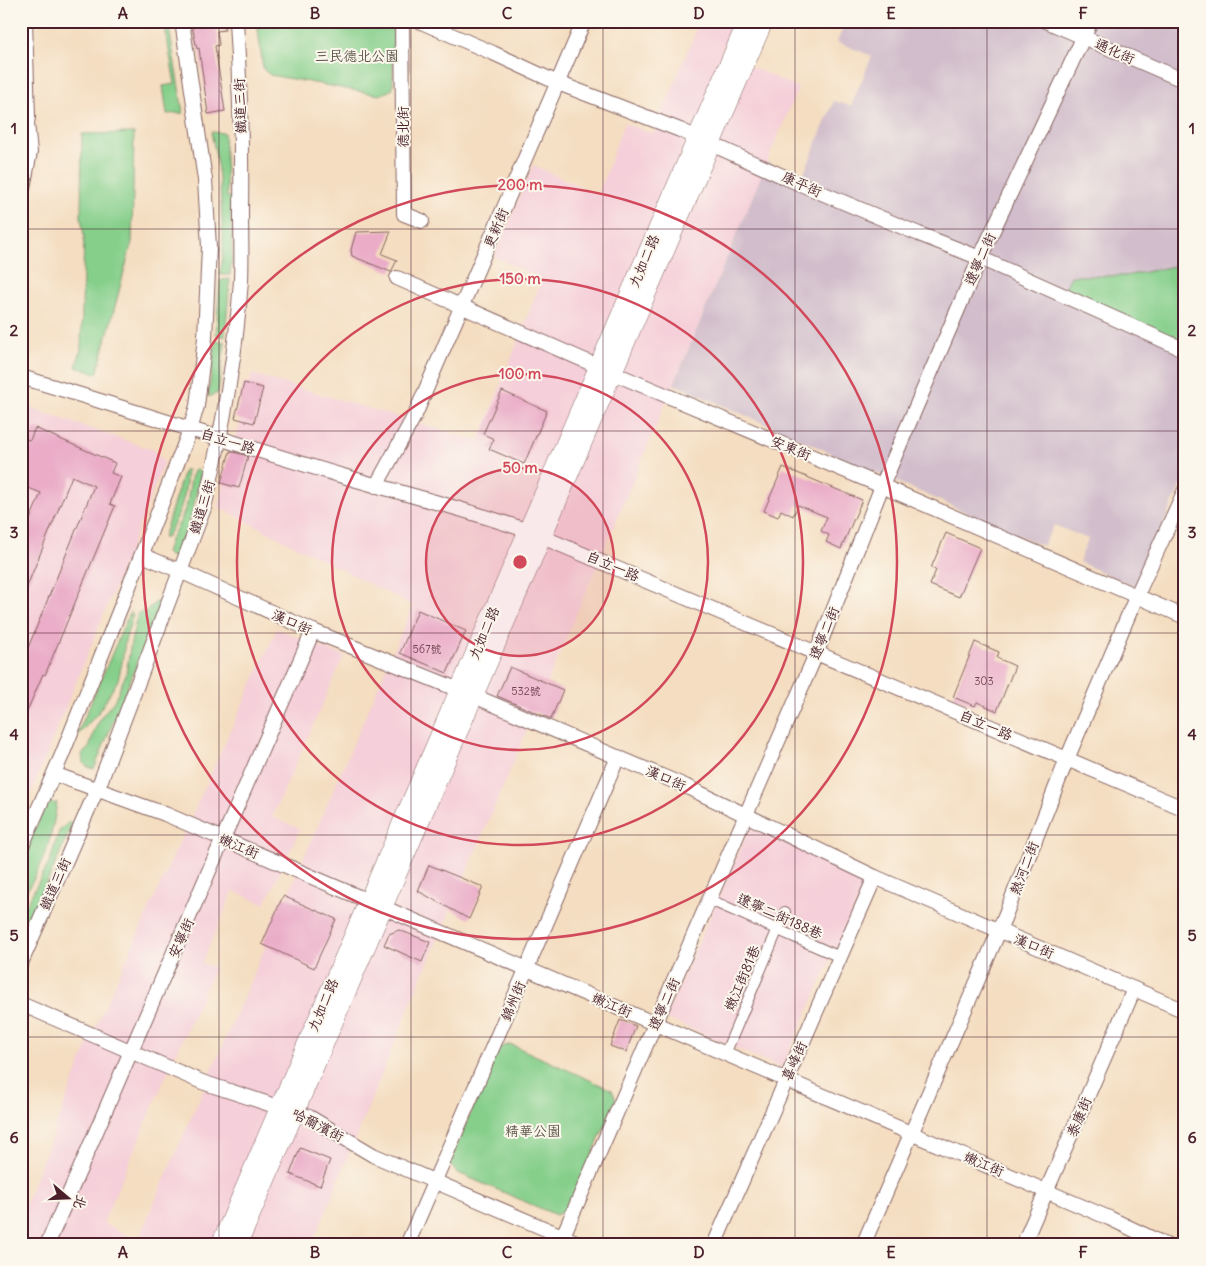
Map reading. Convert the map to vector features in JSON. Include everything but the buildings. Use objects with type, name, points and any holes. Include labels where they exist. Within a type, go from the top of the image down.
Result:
[{"type":"street","points":[[21,198],[30,152],[27,123],[25,21]]},
{"type":"street","points":[[21,848],[54,774],[142,555],[190,430],[197,406],[205,338],[209,247],[205,180],[182,21]]},
{"type":"street","name":"鐵道三街","points":[[21,963],[97,791],[204,508],[233,361],[241,278],[242,158],[236,21]]},
{"type":"street","name":"德北街","points":[[402,21],[404,214],[422,221]]},
{"type":"street","name":"康平街","points":[[419,21],[558,83],[704,140],[798,183],[980,258],[1185,350]]},
{"type":"street","name":"更新街","points":[[376,486],[416,414],[584,21]]},
{"type":"street","name":"九如二路","points":[[220,1245],[287,1109],[467,693],[704,140],[747,21]]},
{"type":"street","name":"九如二路","points":[[704,140],[764,21]]},
{"type":"street","name":"通化街","points":[[1046,21],[1185,81]]},
{"type":"street","name":"遼寧二街","points":[[561,1240],[816,654],[882,486],[980,258],[1091,21]]},
{"type":"street","name":"安東街","points":[[398,278],[605,370],[882,486],[1185,617]]},
{"type":"street","name":"自立一路","points":[[21,377],[219,439],[376,486],[461,509],[535,533],[1185,810]]},
{"type":"street","name":"熱河二街","points":[[863,1245],[999,931],[1067,759],[1137,595],[1185,490]]},
{"type":"street","name":"漢口街","points":[[142,555],[313,631],[467,693],[685,786],[875,877],[1185,1011]]},
{"type":"street","name":"安寧街","points":[[47,1245],[313,631]]},
{"type":"street","name":"錦州街","points":[[407,1245],[618,757]]},
{"type":"street","name":"嫩江街","points":[[54,774],[165,814],[1046,1191],[1166,1245]]},
{"type":"street","name":"喜峰街","points":[[714,1245],[875,877]]},
{"type":"street","name":"遼寧二街188巷","points":[[710,900],[840,957]]},
{"type":"street","name":"嫩江街81巷","points":[[725,1054],[785,912]]},
{"type":"street","name":"泰康街","points":[[1023,1245],[1134,989]]},
{"type":"street","name":"哈爾濱街","points":[[21,1004],[202,1082],[287,1109],[309,1118],[373,1155],[435,1181],[561,1240],[583,1245]]},
{"type":"street","name":"九如二路","points":[[238,1245],[287,1109]]},
{"type":"shaded area","points":[[700,21],[734,21],[721,53],[798,88],[412,1000],[312,1245],[136,1245],[413,606],[219,507],[252,374],[479,441],[542,279],[494,257],[533,165],[598,195],[624,123],[653,134]]},
{"type":"shaded area","points":[[846,21],[1185,21],[1185,264],[1125,276],[1071,276],[1185,345],[1185,476],[1135,587],[1079,562],[1088,539],[1054,525],[1043,546],[674,384],[767,162],[802,178],[834,101],[851,106],[872,56],[837,42]]},
{"type":"shaded area","points":[[21,405],[154,450],[164,462],[21,817]]},
{"type":"shaded area","points":[[277,629],[344,656],[272,817],[300,829],[265,904],[233,891],[202,963],[215,968],[172,1062],[103,1223],[129,1236],[125,1245],[21,1245],[21,1203],[25,1204],[90,1039]]},
{"type":"shaded area","points":[[750,827],[868,878],[782,1068],[665,1018]]},
{"type":"green space","points":[[164,21],[168,21],[183,113],[167,114],[163,86],[175,84]]},
{"type":"green space","name":"三民德北公園","points":[[257,21],[387,21],[393,27],[393,89],[380,95],[270,75],[263,69]]},
{"type":"green space","points":[[211,132],[224,133],[227,197],[231,197],[232,256],[230,275],[219,275],[223,248],[222,209]]},
{"type":"green space","points":[[134,133],[132,242],[97,374],[76,367],[81,349],[84,236],[81,216],[82,134]]},
{"type":"green space","points":[[1185,264],[1185,345],[1064,290],[1071,276],[1125,276]]},
{"type":"green space","points":[[230,279],[225,337],[216,334],[220,280]]},
{"type":"green space","points":[[216,340],[225,342],[218,393],[208,397]]},
{"type":"green space","points":[[195,469],[201,473],[192,513],[178,557],[169,556],[166,553],[187,504],[191,478]]},
{"type":"green space","points":[[184,470],[187,470],[184,497],[179,514],[166,538],[163,538]]},
{"type":"green space","points":[[156,602],[159,603],[160,607],[94,769],[88,767],[84,763],[82,754],[89,748],[95,729],[102,716],[114,701],[126,674],[138,613],[146,611]]},
{"type":"green space","points":[[130,612],[133,614],[125,641],[118,680],[98,713],[76,737]]},
{"type":"green space","points":[[48,799],[54,804],[57,802],[49,842],[38,871],[25,893],[21,896],[21,861]]},
{"type":"green space","points":[[69,822],[73,823],[21,942],[21,914],[50,861],[59,831]]},
{"type":"green space","name":"精華公園","points":[[510,1044],[612,1090],[616,1100],[569,1208],[556,1215],[456,1172],[449,1163],[499,1048]]}]
